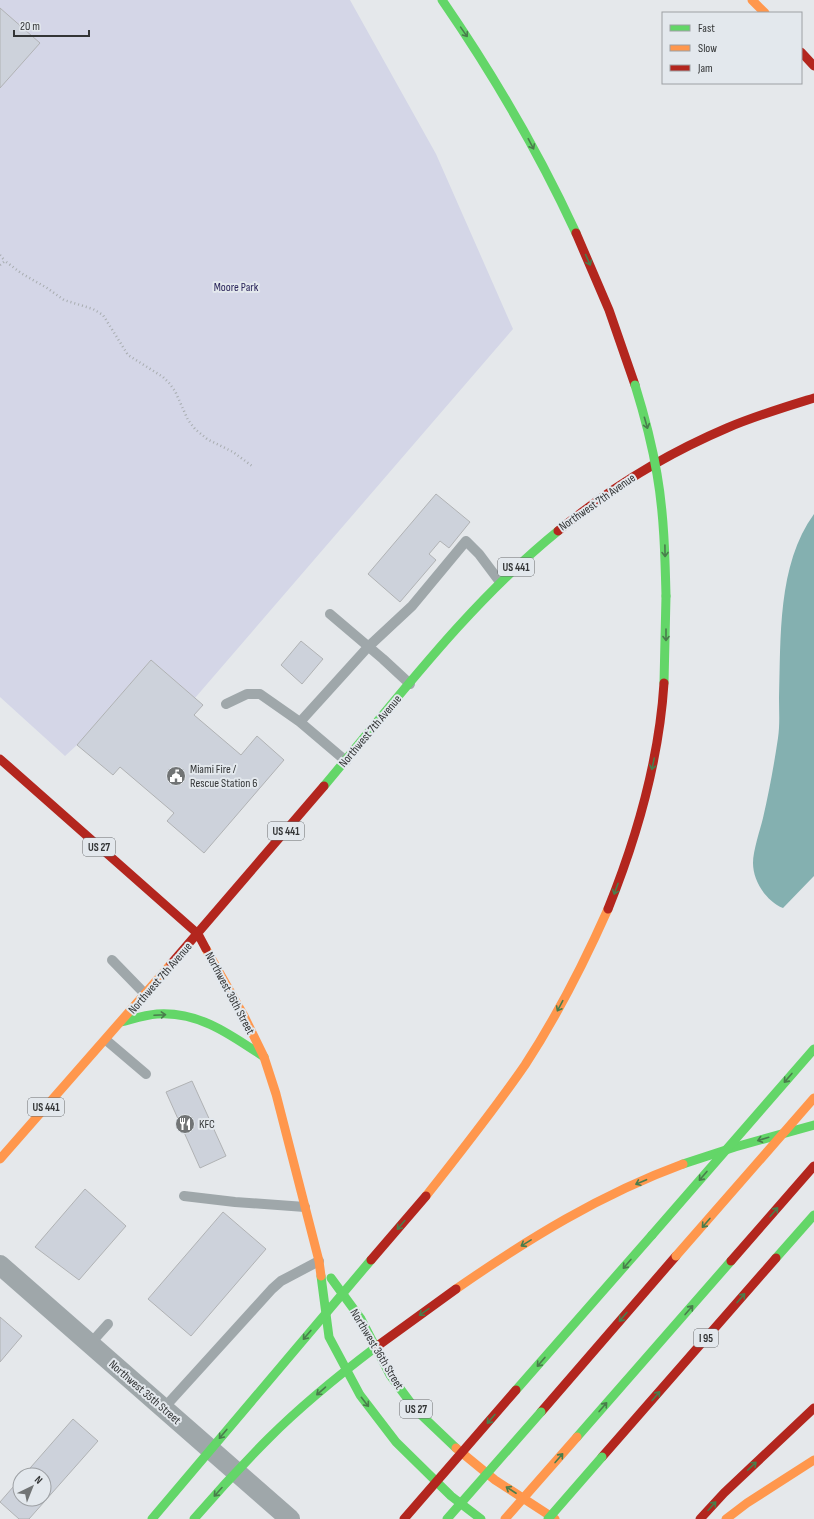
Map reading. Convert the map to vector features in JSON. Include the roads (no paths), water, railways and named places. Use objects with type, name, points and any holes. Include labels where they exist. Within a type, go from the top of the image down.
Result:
[{"type":"main road","points":[[152,1519],[426,1196],[496,1106],[526,1064],[557,1013],[590,952],[613,898],[632,843],[647,792],[657,743],[666,643],[665,540],[659,488],[649,434],[635,385],[599,285],[576,233],[552,185],[502,93],[469,38],[442,0]]},
{"type":"main road","points":[[752,0],[764,12]]},
{"type":"main road","points":[[802,53],[814,66]]},
{"type":"main road","name":"Northwest 7th Avenue","points":[[0,1159],[146,995],[410,684],[500,582],[547,539],[594,502],[642,471],[668,456],[753,417],[814,398]]},
{"type":"main road","name":"Northwest 36th Street","points":[[0,760],[198,934],[244,1016],[264,1057],[287,1132],[319,1261],[330,1337],[360,1395],[396,1442],[451,1496],[481,1519]]},
{"type":"main road","points":[[121,1022],[158,1014],[188,1016],[220,1028],[264,1057]]},
{"type":"main road","points":[[404,1519],[814,1049]]},
{"type":"main road","points":[[447,1519],[814,1098]]},
{"type":"main road","points":[[194,1519],[281,1426],[327,1385],[391,1335],[511,1252],[567,1217],[622,1190],[689,1162],[765,1138],[814,1125]]},
{"type":"main road","points":[[505,1519],[814,1166]]},
{"type":"main road","name":"I 95","points":[[548,1519],[812,1217]]},
{"type":"main road","name":"Northwest 36th Street","points":[[319,1261],[361,1319],[390,1375],[416,1410],[445,1439],[495,1480],[555,1519]]},
{"type":"main road","points":[[700,1519],[724,1493],[814,1408]]},
{"type":"main road","points":[[726,1519],[747,1503],[814,1460]]},
{"type":"street","name":"Northwest 35th Street","points":[[0,1265],[290,1519]]},
{"type":"lane","points":[[300,722],[368,647],[412,606],[466,541],[479,554],[500,582]]},
{"type":"lane","points":[[330,614],[410,684]]},
{"type":"lane","points":[[226,704],[248,694],[260,694],[300,722],[346,760]]},
{"type":"lane","points":[[112,960],[146,995]]},
{"type":"lane","points":[[106,1040],[146,1074]]},
{"type":"lane","points":[[184,1196],[235,1202],[306,1207]]},
{"type":"lane","points":[[163,1409],[272,1289],[281,1281],[319,1261]]},
{"type":"lane","points":[[90,1344],[108,1324]]},
{"type":"water","points":[[814,514],[814,876],[783,908],[771,901],[762,890],[755,877],[753,858],[763,818],[779,733],[781,627],[787,579],[793,556],[802,534]]},
{"type":"place","name":"Miami Fire / Rescue Station 6","points":[[176,776]]},
{"type":"place","name":"KFC","points":[[185,1124]]},
{"type":"park label","name":"Moore Park","points":[[236,287]]}]
